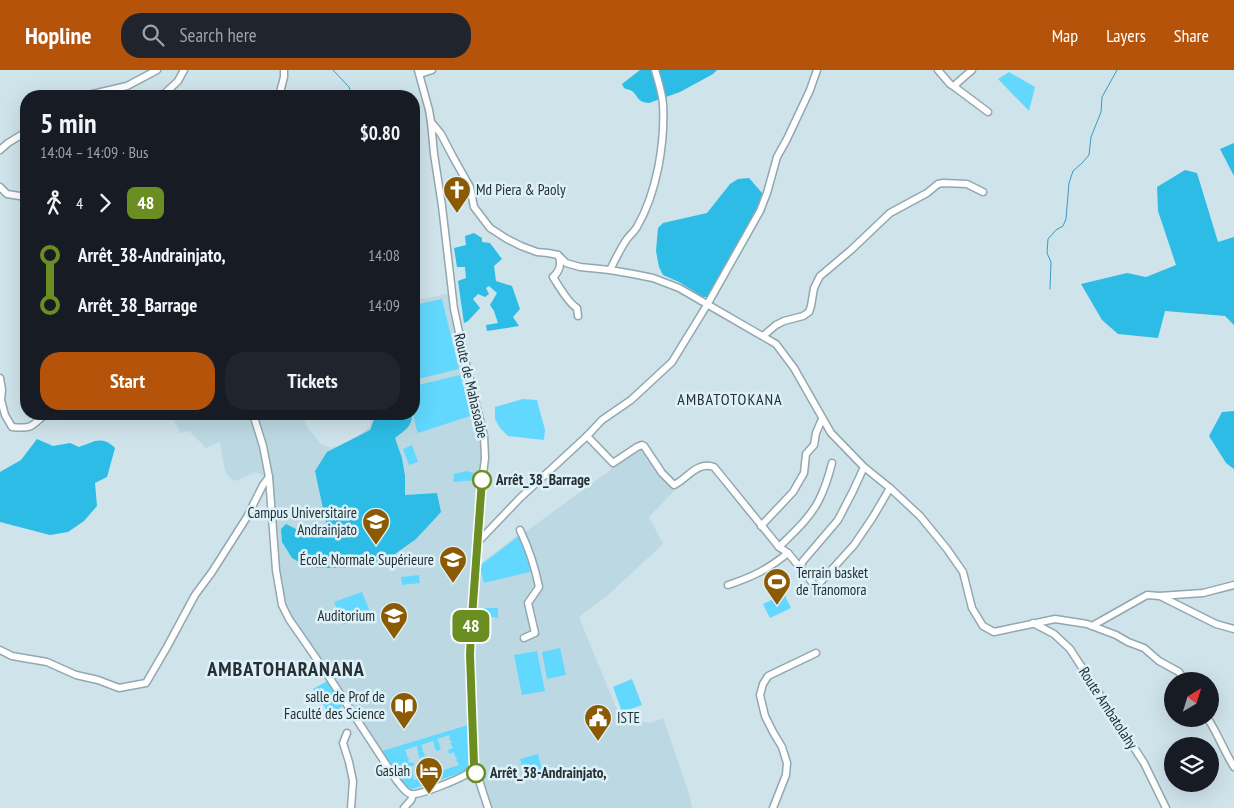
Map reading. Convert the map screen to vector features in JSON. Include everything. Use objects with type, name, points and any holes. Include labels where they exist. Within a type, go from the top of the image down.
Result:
[{"type":"street","points":[[110,90],[128,86],[157,70]]},
{"type":"street","points":[[168,90],[178,80],[184,70]]},
{"type":"street","points":[[281,90],[284,70]]},
{"type":"street","points":[[419,72],[432,70]]},
{"type":"street","points":[[610,270],[626,240],[636,229],[650,199],[656,178],[662,137],[663,103],[655,70]]},
{"type":"street","points":[[477,543],[520,498],[602,420],[631,400],[672,362],[708,305],[760,211],[777,157],[810,90],[817,70]]},
{"type":"street","points":[[938,70],[950,84],[988,112]]},
{"type":"street","points":[[956,88],[956,84],[972,70]]},
{"type":"street","name":"Route de Mahasoabe","points":[[419,72],[431,122],[454,309],[484,436],[485,458],[470,649],[474,765],[488,808]]},
{"type":"street","points":[[431,122],[441,134],[470,187],[474,207],[490,228],[520,246],[537,252],[558,255],[566,263],[580,267],[610,270],[653,278],[679,288],[776,344],[788,358],[831,433],[864,467],[920,516],[952,557],[963,572],[972,608],[983,626],[994,632],[1055,619],[1087,624],[1144,648],[1159,661],[1179,672]]},
{"type":"street","points":[[0,150],[20,136]]},
{"type":"street","points":[[762,336],[776,325],[803,316],[808,312],[814,288],[820,276],[890,213],[927,193],[938,184],[967,184],[984,192]]},
{"type":"street","points":[[0,187],[7,194],[20,196]]},
{"type":"street","points":[[558,255],[560,266],[554,277],[567,299],[577,308],[578,316]]},
{"type":"street","points":[[0,378],[1,400],[5,415],[12,427],[26,428],[34,425],[39,420]]},
{"type":"street","points":[[761,526],[793,492],[804,472],[806,454],[814,445],[816,433],[822,419]]},
{"type":"street","points":[[255,420],[263,446],[269,477],[276,570],[282,605],[289,619],[397,781],[413,795]]},
{"type":"street","points":[[587,436],[612,463],[637,447],[644,446],[662,473],[674,484],[701,466],[708,465],[714,467],[761,526],[779,547],[788,553],[816,587],[854,545],[890,488]]},
{"type":"street","points":[[779,547],[800,527],[819,501],[832,463]]},
{"type":"street","points":[[800,567],[838,520],[854,491],[864,467]]},
{"type":"street","points":[[0,650],[12,656],[48,662],[76,675],[98,680],[119,688],[146,683],[195,596],[247,517],[269,477]]},
{"type":"street","points":[[520,530],[535,568],[538,587],[528,603],[535,633],[524,638]]},
{"type":"street","points":[[728,585],[762,572],[788,553]]},
{"type":"street","points":[[1092,626],[1147,595],[1203,593],[1234,584]]},
{"type":"street","points":[[1159,596],[1216,624],[1234,629]]},
{"type":"street","name":"Route Ambatolahy","points":[[1033,623],[1054,634],[1070,649],[1144,763],[1166,808]]},
{"type":"street","points":[[773,808],[786,775],[787,763],[782,747],[765,716],[760,695],[763,684],[768,676],[816,653]]},
{"type":"street","points":[[1213,728],[1234,767]]},
{"type":"street","points":[[347,733],[343,743],[353,781],[351,808]]},
{"type":"street","points":[[404,808],[413,795],[465,775],[474,765]]},
{"type":"shaded area","points":[[640,70],[717,70],[680,92],[649,103],[640,100],[632,91],[624,88],[622,84]]},
{"type":"shaded area","points":[[1009,72],[1035,87],[1029,111],[998,79]]},
{"type":"shaded area","points":[[1234,143],[1234,176],[1220,149]]},
{"type":"shaded area","points":[[1185,170],[1197,173],[1218,242],[1234,237],[1234,325],[1225,316],[1165,311],[1158,338],[1118,334],[1102,320],[1081,284],[1127,273],[1146,277],[1176,265],[1158,211],[1157,187]]},
{"type":"shaded area","points":[[749,178],[763,194],[760,205],[709,297],[703,297],[679,282],[663,275],[659,267],[656,251],[658,228],[663,223],[707,213],[730,184],[738,179]]},
{"type":"shaded area","points":[[474,233],[482,238],[482,242],[490,243],[502,259],[494,266],[496,281],[512,286],[520,309],[513,317],[519,326],[487,331],[486,325],[498,323],[490,305],[497,293],[489,286],[486,288],[489,294],[485,297],[478,294],[473,299],[480,308],[464,323],[458,281],[466,278],[465,267],[457,267],[454,248],[466,245],[465,236]]},
{"type":"shaded area","name":"Campus Universitaire Andrainjato","points":[[450,293],[453,322],[461,361],[483,438],[478,566],[523,531],[524,533],[635,452],[643,449],[674,491],[649,517],[663,544],[608,595],[579,617],[620,717],[651,723],[663,718],[688,790],[692,808],[489,808],[477,768],[416,792],[409,791],[291,617],[282,591],[272,480],[256,472],[236,481],[230,478],[225,471],[220,442],[206,448],[189,431],[180,433],[174,420],[305,420],[306,425],[320,443],[331,448],[347,443],[361,434],[370,426],[370,420],[420,420],[420,300]]},
{"type":"shaded area","points":[[442,299],[459,369],[420,379],[420,304]]},
{"type":"shaded area","points":[[460,375],[473,415],[418,433],[414,420],[420,420],[420,385]]},
{"type":"shaded area","points":[[523,399],[537,400],[545,430],[544,440],[508,436],[495,419],[495,407]]},
{"type":"shaded area","points":[[1234,411],[1234,469],[1226,463],[1209,436],[1222,412]]},
{"type":"shaded area","points":[[374,420],[412,420],[405,430],[395,438],[402,458],[405,476],[405,495],[437,493],[441,512],[416,539],[388,559],[361,567],[307,567],[292,558],[282,542],[281,529],[286,524],[304,533],[327,527],[315,471],[327,452],[370,430]]},
{"type":"shaded area","points":[[37,439],[53,446],[70,443],[79,447],[102,441],[115,448],[107,477],[95,483],[97,506],[84,521],[68,532],[50,535],[0,522],[0,472],[21,460]]},
{"type":"shaded area","points":[[412,445],[418,462],[409,465],[403,449]]},
{"type":"shaded area","points":[[467,471],[477,474],[476,480],[453,482],[454,474]]},
{"type":"shaded area","points":[[520,535],[534,571],[484,583],[479,566]]},
{"type":"shaded area","points":[[419,575],[420,583],[402,585],[401,577]]},
{"type":"shaded area","points":[[362,592],[371,614],[343,625],[334,602]]},
{"type":"shaded area","name":"Terrain basket de Tranomora","points":[[784,594],[791,608],[770,618],[763,604]]},
{"type":"shaded area","points":[[477,608],[498,608],[498,618],[477,617]]},
{"type":"shaded area","points":[[560,648],[566,675],[547,679],[542,652]]},
{"type":"shaded area","points":[[537,651],[545,691],[522,695],[514,655]]},
{"type":"shaded area","points":[[632,679],[642,705],[622,712],[613,687]]},
{"type":"shaded area","points":[[327,681],[343,706],[330,715],[313,689]]},
{"type":"shaded area","points":[[468,725],[470,761],[467,768],[463,772],[412,789],[406,788],[382,751]],"holes":[[[449,735],[453,748],[448,750],[449,754],[454,752],[459,765],[414,780],[412,768],[410,769],[414,765],[413,762],[409,763],[405,750],[417,746],[419,758],[425,756],[421,745],[433,741],[436,751],[441,750],[437,739]]]},
{"type":"shaded area","points":[[538,754],[543,774],[526,778],[520,759]]},
{"type":"waterway","points":[[333,70],[350,90]]},
{"type":"waterway","points":[[1050,289],[1051,262],[1047,253],[1048,239],[1056,230],[1063,226],[1066,219],[1069,183],[1073,171],[1089,155],[1091,137],[1101,112],[1102,97],[1117,70]]},
{"type":"bus line","name":"48","points":[[476,773],[474,765],[470,655],[482,480]]},
{"type":"place","name":"Md Piera & Paoly","points":[[457,214]]},
{"type":"place","name":"Arrêt_38_Barrage","points":[[482,480]]},
{"type":"place","name":"Campus Universitaire Andrainjato","points":[[376,546]]},
{"type":"place","name":"École Normale Supérieure","points":[[453,584]]},
{"type":"place","name":"Terrain basket de Tranomora","points":[[777,606]]},
{"type":"place","name":"Auditorium","points":[[394,640]]},
{"type":"place","name":"salle de Prof de Faculté des Science","points":[[404,730]]},
{"type":"place","name":"ISTE","points":[[598,742]]},
{"type":"place","name":"Arrêt_38-Andrainjato,","points":[[476,773]]},
{"type":"place","name":"Gaslah","points":[[429,795]]},
{"type":"district","name":"AMBATOTOKANA","points":[[730,399]]},
{"type":"district","name":"AMBATOHARANANA","points":[[286,669]]}]
